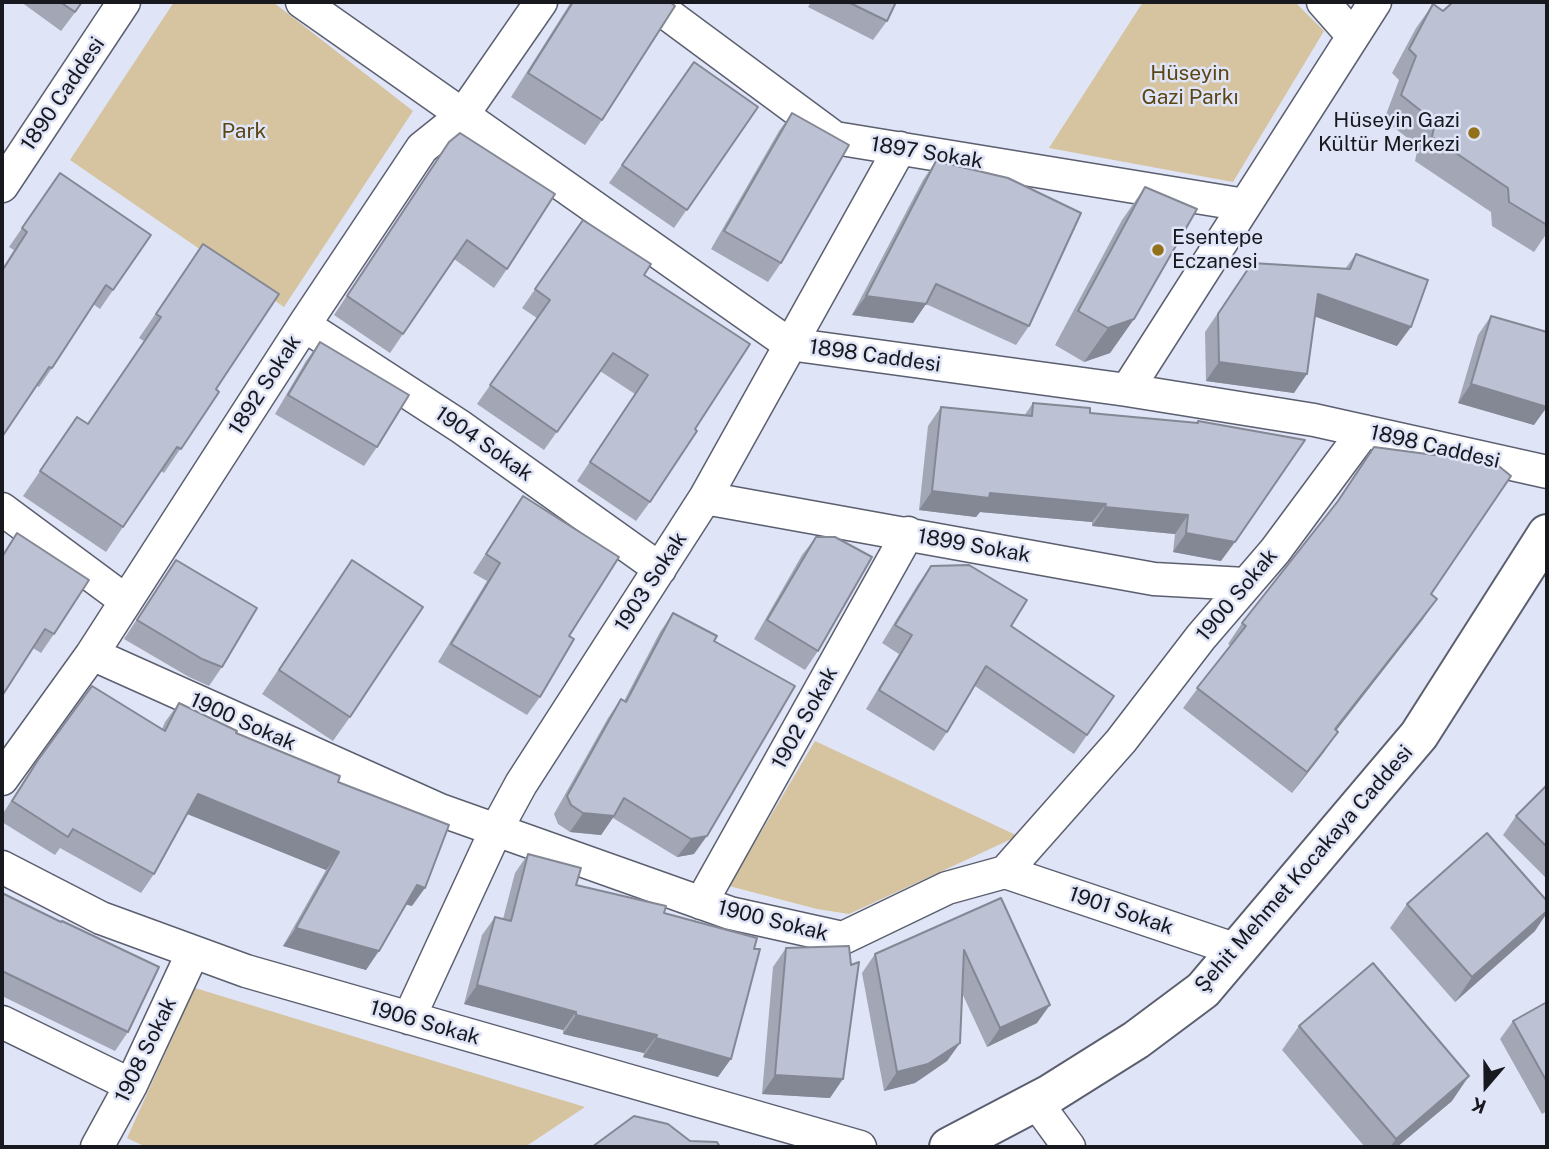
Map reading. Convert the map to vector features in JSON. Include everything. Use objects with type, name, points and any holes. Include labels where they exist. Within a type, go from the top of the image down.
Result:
[{"type":"street","name":"1890 Caddesi","points":[[6,171],[124,2]]},
{"type":"street","name":"1898 Caddesi","points":[[302,2],[789,344],[1127,390],[1314,420],[1547,472]]},
{"type":"street","name":"1892 Sokak","points":[[2,779],[92,654],[304,325],[422,148],[462,116],[541,2]]},
{"type":"street","name":"1897 Sokak","points":[[651,2],[835,138],[1245,205]]},
{"type":"street","points":[[1322,2],[1353,36]]},
{"type":"street","points":[[1127,390],[1375,2]]},
{"type":"street","name":"1903 Sokak","points":[[409,1018],[496,830],[522,784],[705,498],[900,148]]},
{"type":"street","name":"1904 Sokak","points":[[304,325],[461,426],[660,569]]},
{"type":"street","name":"1900 Sokak","points":[[92,654],[440,810],[730,913],[844,938],[947,888],[1005,872],[1121,741],[1245,584],[1275,551],[1364,431]]},
{"type":"street","name":"1899 Sokak","points":[[705,498],[1154,579],[1245,584]]},
{"type":"street","points":[[2,509],[126,601]]},
{"type":"street","name":"1902 Sokak","points":[[701,902],[908,533]]},
{"type":"street","name":"Şehit Mehmet Kocakaya Caddesi","points":[[949,1147],[1036,1102],[1136,1040],[1203,990],[1419,735],[1547,534]]},
{"type":"street","name":"1906 Sokak","points":[[2,867],[101,919],[246,971],[860,1147]]},
{"type":"street","name":"1901 Sokak","points":[[1005,872],[1237,950]]},
{"type":"street","name":"1908 Sokak","points":[[97,1147],[131,1085],[192,952]]},
{"type":"street","points":[[2,1022],[131,1085]]},
{"type":"street","points":[[1036,1102],[1069,1147]]},
{"type":"green space","name":"Park","points":[[174,2],[273,2],[413,111],[284,307],[70,160]]},
{"type":"green space","name":"Hüseyin Gazi Parkı","points":[[1143,2],[1295,2],[1324,31],[1233,182],[1049,148]]},
{"type":"green space","points":[[815,741],[1018,836],[849,914],[817,909],[729,886]]},
{"type":"green space","points":[[195,988],[585,1107],[525,1147],[146,1147],[127,1138]]},
{"type":"building","points":[[60,2],[82,2],[75,12]]},
{"type":"building","points":[[573,2],[670,2],[675,6],[602,120],[528,73]]},
{"type":"building","points":[[848,2],[896,2],[887,21]]},
{"type":"building","name":"Hüseyin Gazi Kültür Merkezi","points":[[1453,2],[1547,3],[1547,225],[1509,202],[1508,188],[1432,137],[1435,122],[1401,95],[1416,56],[1409,49],[1433,4],[1443,11]]},
{"type":"building","points":[[694,62],[758,107],[687,210],[622,165]]},
{"type":"building","points":[[792,113],[849,145],[781,263],[724,231]]},
{"type":"building","points":[[460,133],[555,194],[507,269],[467,240],[403,334],[347,296],[449,142]]},
{"type":"building","points":[[936,161],[1008,178],[1081,213],[1029,326],[936,284],[926,304],[866,296]]},
{"type":"building","points":[[60,173],[151,235],[113,290],[106,285],[52,368],[49,367],[2,437],[2,271],[27,232],[22,228]]},
{"type":"building","points":[[1145,187],[1197,209],[1134,319],[1108,328],[1078,311]]},
{"type":"building","points":[[583,220],[651,264],[644,275],[750,344],[650,502],[590,462],[648,375],[613,353],[557,432],[490,385],[550,300],[535,289]]},
{"type":"building","points":[[203,244],[279,294],[216,389],[219,392],[181,449],[177,447],[123,527],[40,471],[77,417],[88,424],[161,317],[156,314]]},
{"type":"building","points":[[1356,254],[1428,280],[1411,327],[1318,294],[1307,374],[1219,362],[1218,314],[1252,263],[1350,269]]},
{"type":"building","points":[[1491,316],[1547,332],[1547,407],[1471,384]]},
{"type":"building","points":[[320,342],[409,395],[377,447],[288,395]]},
{"type":"building","points":[[1033,403],[1090,408],[1090,413],[1198,421],[1305,440],[1235,542],[1186,533],[1188,515],[990,493],[989,498],[932,491],[941,407],[1032,416]]},
{"type":"building","points":[[1374,447],[1495,463],[1511,476],[1431,594],[1437,599],[1335,729],[1338,732],[1307,772],[1197,688],[1246,626],[1242,623],[1338,501]]},
{"type":"building","points":[[523,496],[619,557],[569,636],[574,639],[540,697],[451,644],[500,563],[486,554]]},
{"type":"building","points":[[17,533],[89,580],[54,634],[45,629],[2,696],[2,557]]},
{"type":"building","points":[[816,537],[835,537],[872,557],[818,651],[767,620]]},
{"type":"building","points":[[176,560],[257,608],[222,667],[202,659],[137,620]]},
{"type":"building","points":[[352,560],[423,607],[350,717],[279,670]]},
{"type":"building","points":[[969,565],[1027,600],[1011,626],[1114,696],[1087,735],[986,666],[947,732],[879,690],[912,635],[895,625],[931,566]]},
{"type":"building","points":[[673,613],[717,636],[714,641],[795,686],[707,836],[691,839],[624,798],[614,816],[583,813],[571,805],[567,796],[621,699],[626,702]]},
{"type":"building","points":[[92,686],[165,731],[179,703],[237,731],[236,733],[340,776],[338,782],[449,825],[425,888],[417,885],[379,951],[296,928],[339,852],[198,794],[154,874],[73,829],[68,837],[12,801]]},
{"type":"building","points":[[1547,785],[1547,847],[1516,816]]},
{"type":"building","points":[[1487,833],[1547,901],[1547,911],[1472,977],[1407,904]]},
{"type":"building","points":[[528,854],[581,868],[576,885],[666,906],[664,913],[757,938],[754,949],[760,949],[731,1059],[656,1038],[657,1035],[576,1015],[576,1012],[477,985],[495,917],[511,921]]},
{"type":"building","points":[[2,893],[159,967],[128,1032],[2,971]]},
{"type":"building","points":[[1001,898],[1050,1005],[1000,1028],[964,950],[960,1043],[928,1064],[897,1072],[875,954]]},
{"type":"building","points":[[849,946],[851,965],[859,962],[843,1079],[775,1075],[786,948]]},
{"type":"building","points":[[1373,963],[1469,1076],[1396,1139],[1299,1026]]},
{"type":"building","points":[[1547,1002],[1547,1082],[1513,1021]]},
{"type":"building","points":[[634,1116],[668,1124],[690,1141],[717,1142],[720,1147],[592,1147]]},
{"type":"place","name":"Hüseyin Gazi Kültür Merkezi","points":[[1474,133]]},
{"type":"place","name":"Esentepe Eczanesi","points":[[1158,250]]}]
